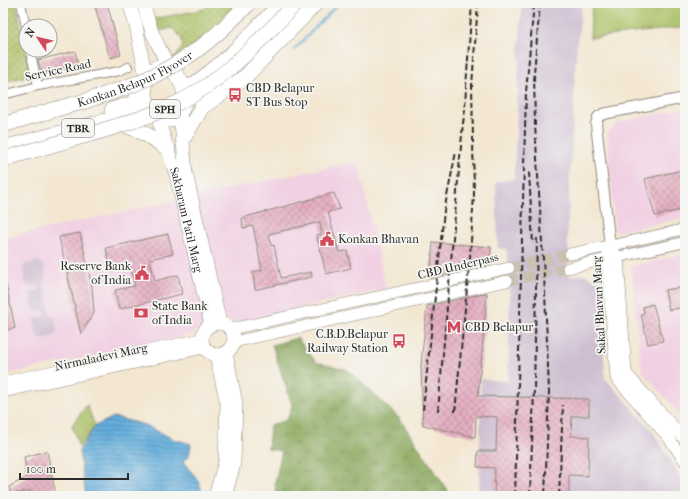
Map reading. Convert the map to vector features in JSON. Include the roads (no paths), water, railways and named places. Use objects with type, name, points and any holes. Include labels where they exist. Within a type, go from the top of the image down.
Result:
[{"type":"highway","name":"Konkan Belapur Flyover","points":[[3,125],[120,90],[152,77],[196,51],[223,29],[249,3]]},
{"type":"highway","points":[[174,72],[191,75],[211,61],[224,51],[269,3]]},
{"type":"highway","points":[[184,91],[206,76],[229,57],[281,3]]},
{"type":"highway","name":"SPH","points":[[3,159],[134,121],[176,104],[205,87],[232,66],[296,3]]},
{"type":"highway","points":[[202,107],[244,77],[316,3]]},
{"type":"highway","name":"TBR","points":[[3,139],[127,106],[136,100],[154,69],[162,66],[174,72]]},
{"type":"highway","points":[[174,72],[184,91],[184,105],[181,117]]},
{"type":"highway","points":[[183,139],[202,107],[206,91],[206,76]]},
{"type":"highway","points":[[145,83],[147,100],[157,119]]},
{"type":"highway","name":"TBR","points":[[3,148],[141,112],[157,119],[181,117]]},
{"type":"highway","points":[[100,122],[119,124],[136,129],[168,149]]},
{"type":"main road","points":[[129,3],[139,36],[145,83]]},
{"type":"main road","points":[[143,3],[152,32],[174,72]]},
{"type":"main road","points":[[139,36],[152,32]]},
{"type":"main road","name":"Sakharam Patil Marg","points":[[181,117],[186,173],[224,330]]},
{"type":"main road","name":"Sakharam Patil Marg","points":[[157,119],[168,149],[224,330]]},
{"type":"main road","points":[[570,254],[610,246]]},
{"type":"main road","name":"Sakal Bhavan Marg","points":[[610,246],[613,258],[626,373],[685,440]]},
{"type":"main road","points":[[568,268],[613,258]]},
{"type":"main road","name":"Sakal Bhavan Marg","points":[[613,258],[616,378],[684,452]]},
{"type":"main road","name":"CBD Underpass","points":[[224,330],[509,268]]},
{"type":"main road","name":"CBD Underpass","points":[[224,330],[416,301],[507,281]]},
{"type":"main road","points":[[224,330],[231,348],[221,354],[212,354],[203,343],[204,331],[224,330]]},
{"type":"main road","name":"Nirmaladevi Marg","points":[[3,382],[203,343]]},
{"type":"main road","name":"Nirmaladevi Marg","points":[[3,392],[203,343]]},
{"type":"main road","points":[[215,496],[225,462],[227,404],[221,354]]},
{"type":"main road","points":[[221,354],[236,404],[234,464],[225,496]]},
{"type":"street","points":[[22,3],[24,18]]},
{"type":"street","points":[[32,58],[38,86]]},
{"type":"street","name":"Service Road","points":[[3,95],[38,86],[119,71],[128,67]]},
{"type":"street","points":[[685,98],[603,114],[598,117],[596,124],[610,246],[685,229]]},
{"type":"street","points":[[613,258],[685,242]]},
{"type":"water","points":[[114,417],[145,425],[173,439],[191,444],[189,456],[183,461],[199,481],[201,491],[200,496],[86,496],[79,451],[95,426]]},
{"type":"waterway","points":[[294,50],[339,3]]},
{"type":"tunnel","points":[[509,268],[570,254]]},
{"type":"tunnel","points":[[507,281],[568,268]]},
{"type":"railway","points":[[438,411],[465,110],[472,3]]},
{"type":"railway","points":[[455,412],[470,257],[474,194],[472,85],[478,3]]},
{"type":"railway","points":[[515,496],[526,92],[534,3]]},
{"type":"railway","points":[[540,3],[534,73],[535,125],[549,391],[545,496]]},
{"type":"railway","points":[[423,410],[444,211],[456,152]]},
{"type":"railway","points":[[529,172],[533,244]]},
{"type":"railway","points":[[530,496],[537,238]]},
{"type":"railway","points":[[559,496],[563,405]]},
{"type":"place","name":"CBD Belapur ST Bus Stop","points":[[235,95]]},
{"type":"place","name":"Konkan Bhavan","points":[[327,239]]},
{"type":"place","name":"Reserve Bank of India","points":[[142,273]]},
{"type":"place","name":"State Bank of India","points":[[141,313]]},
{"type":"place","name":"CBD Belapur","points":[[454,327]]},
{"type":"place","name":"C.B.D.Belapur Railway Station","points":[[399,341]]}]
